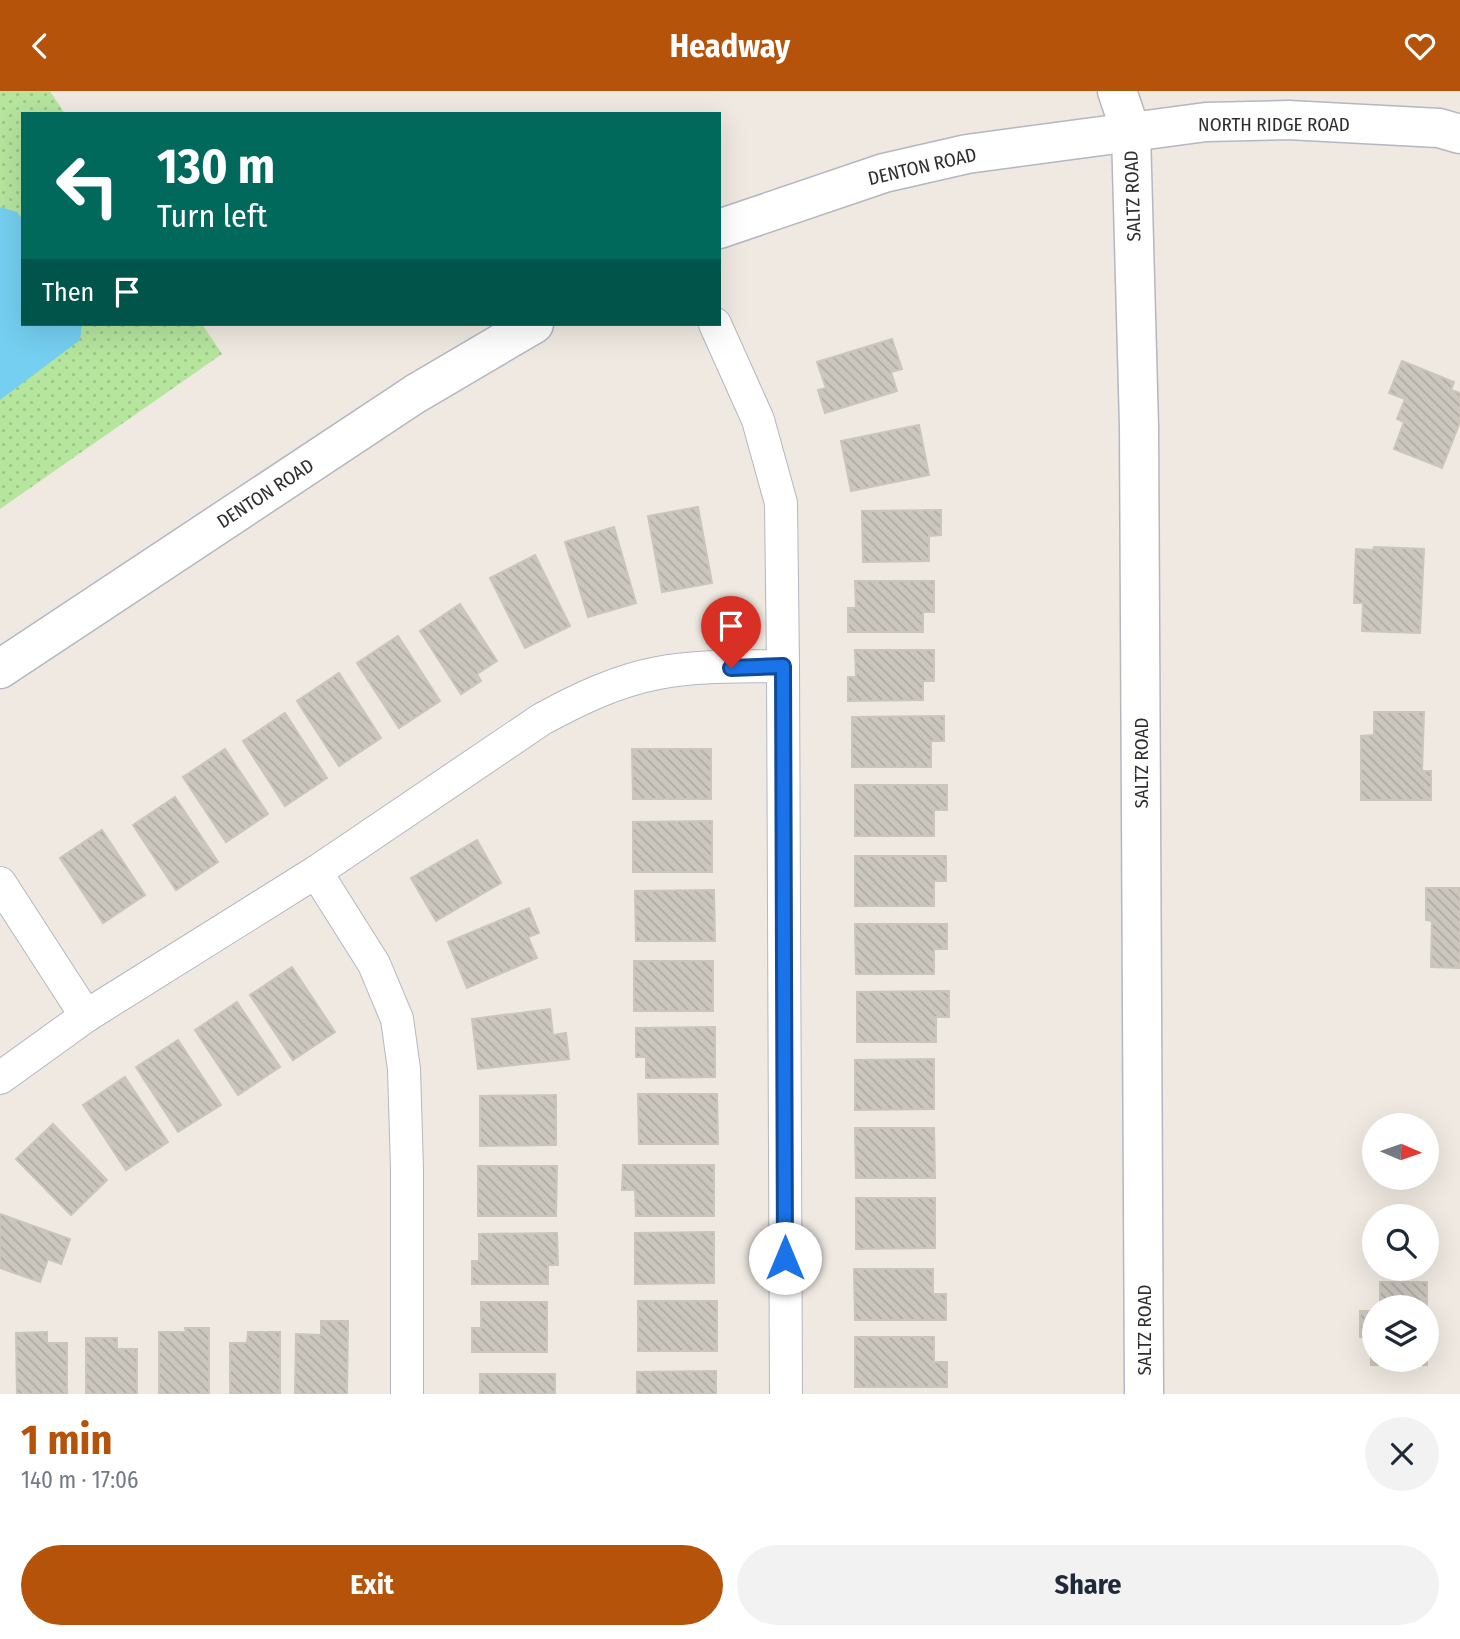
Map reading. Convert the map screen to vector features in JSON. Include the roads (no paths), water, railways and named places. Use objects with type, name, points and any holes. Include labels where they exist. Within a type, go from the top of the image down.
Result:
[{"type":"street","points":[[1117,91],[1131,132]]},
{"type":"street","name":"NORTH RIDGE ROAD","points":[[1131,132],[1206,122],[1288,120],[1439,128],[1460,134]]},
{"type":"street","name":"DENTON ROAD","points":[[721,228],[884,173],[967,154],[1131,132]]},
{"type":"street","name":"SALTZ ROAD","points":[[1131,132],[1139,426],[1144,1394]]},
{"type":"street","name":"DENTON ROAD","points":[[0,669],[415,394],[531,326]]},
{"type":"street","points":[[716,326],[758,420],[780,503],[786,1394]]},
{"type":"street","points":[[0,1078],[86,1016],[316,872],[542,719],[582,698],[660,672],[783,666]]},
{"type":"street","points":[[316,872],[374,964],[397,1019],[404,1069],[406,1119],[407,1394]]},
{"type":"street","points":[[0,883],[86,1016]]},
{"type":"water","points":[[0,207],[17,212],[21,217],[21,326],[82,326],[80,340],[0,400]]}]
